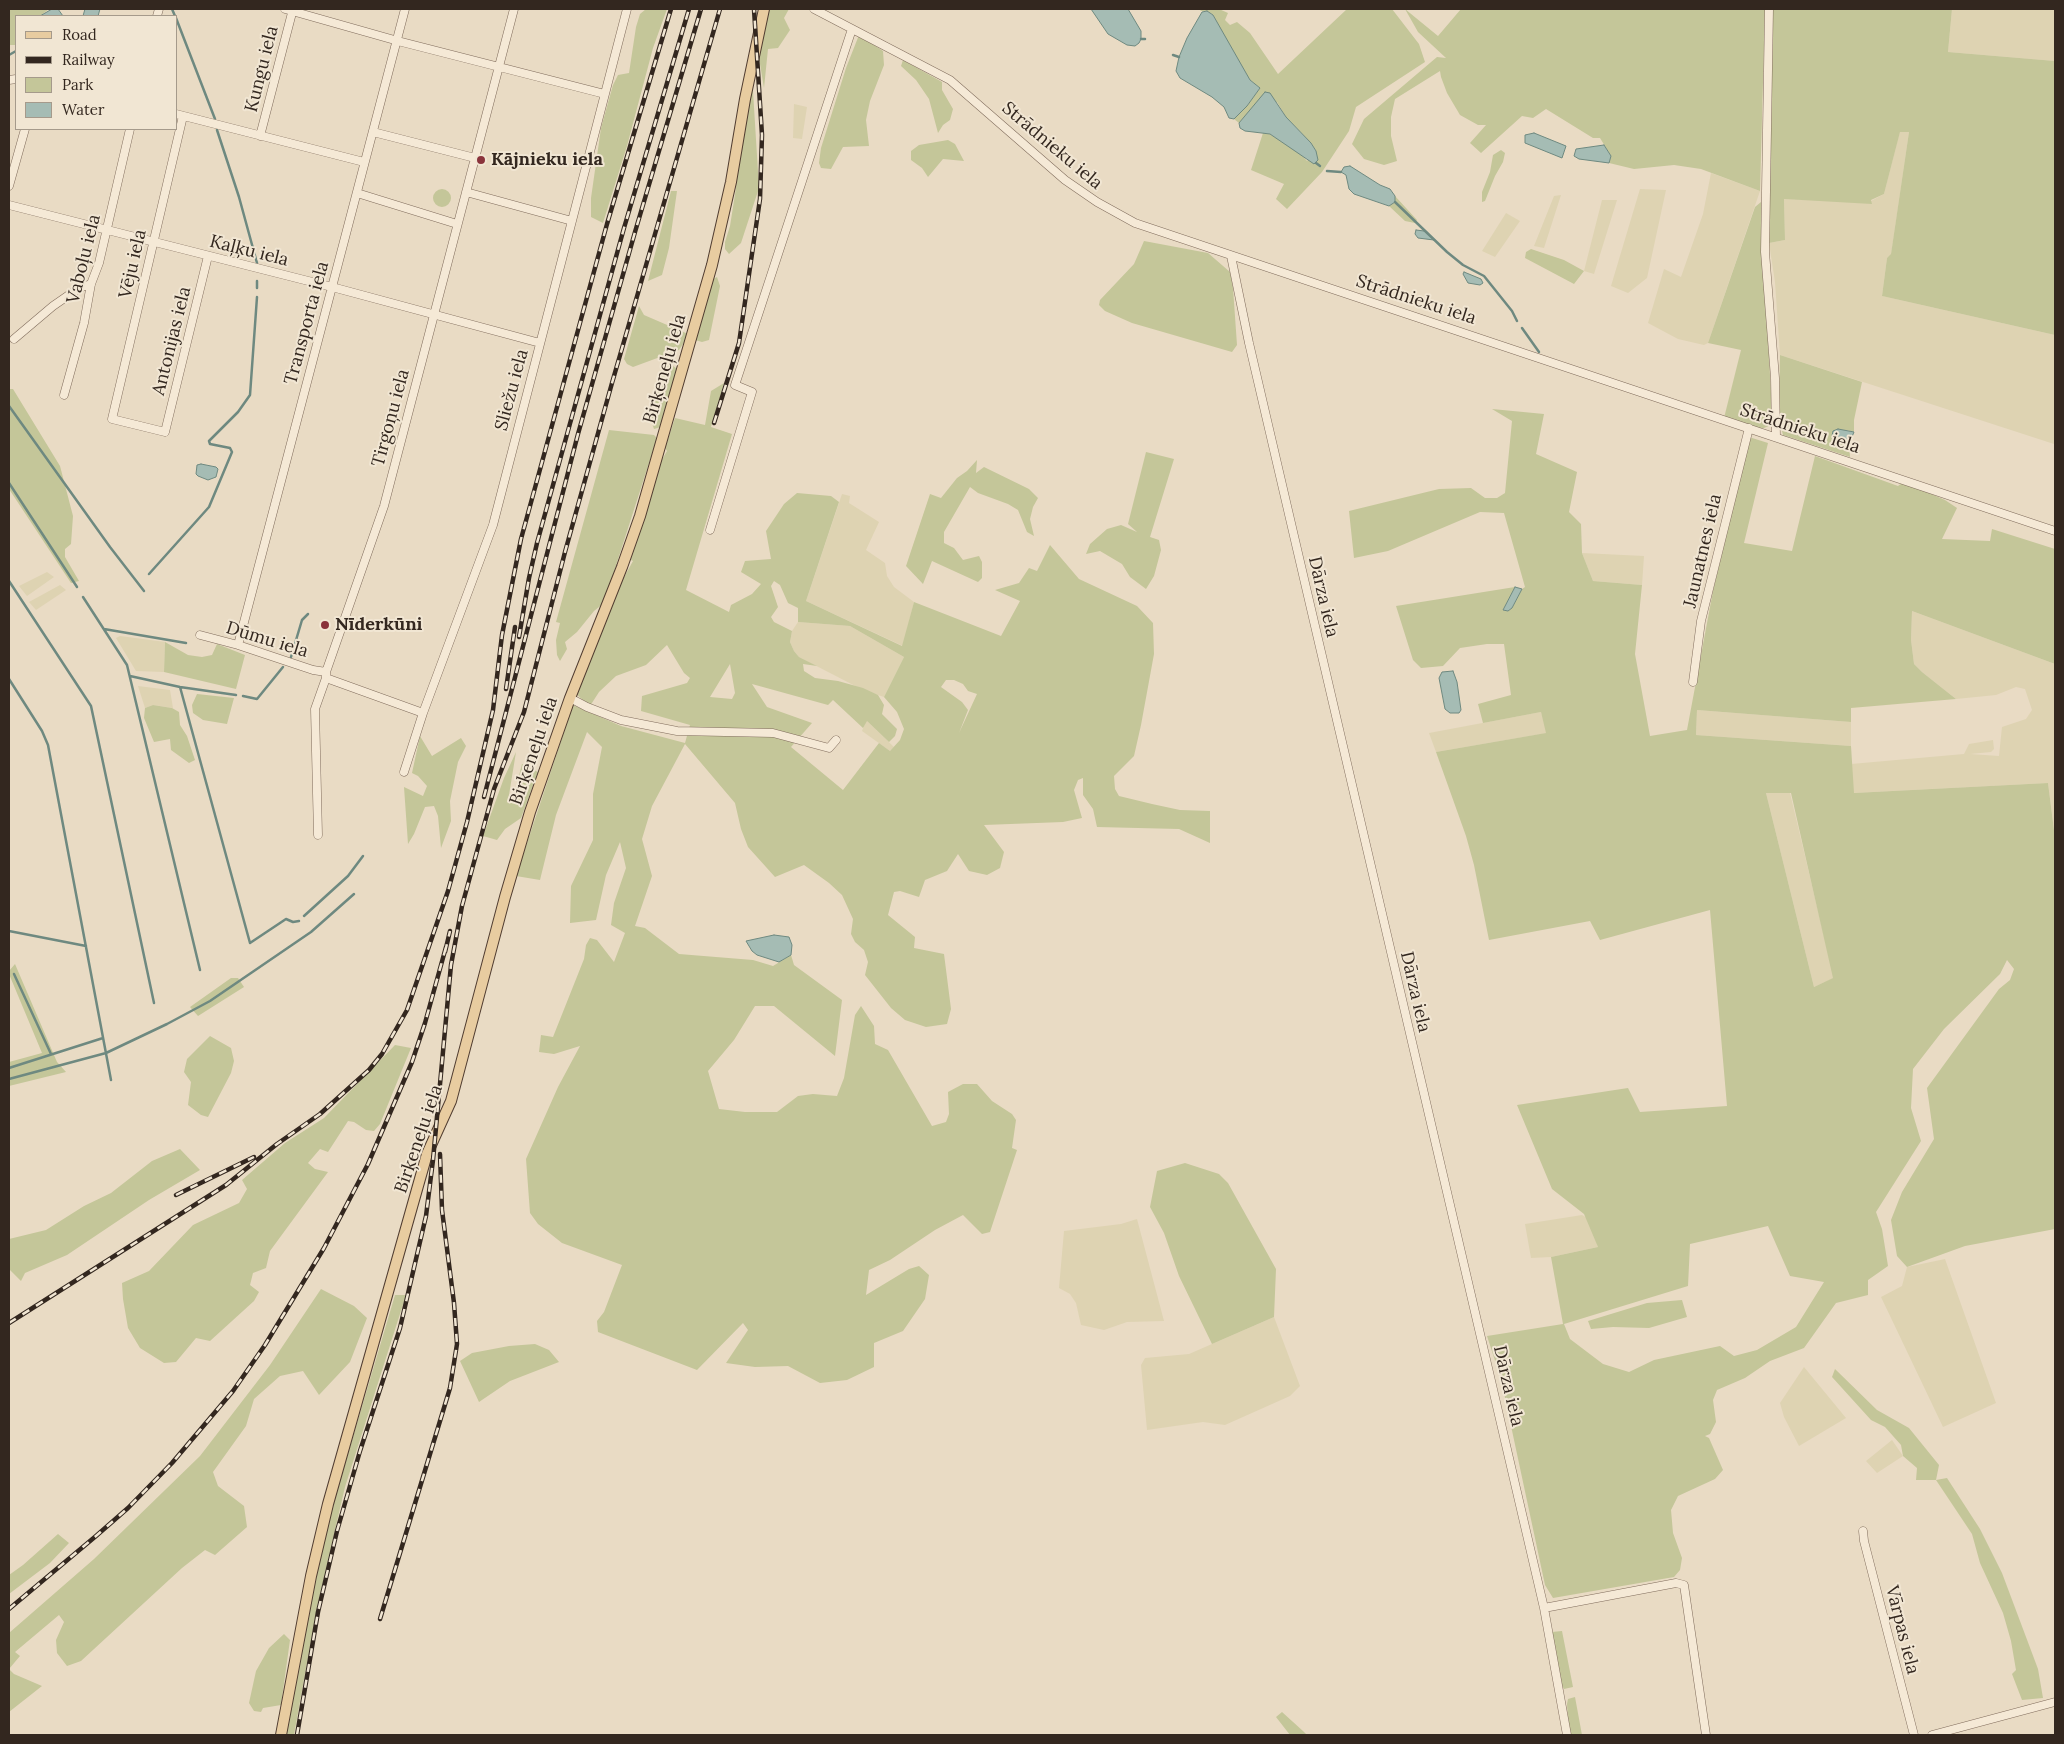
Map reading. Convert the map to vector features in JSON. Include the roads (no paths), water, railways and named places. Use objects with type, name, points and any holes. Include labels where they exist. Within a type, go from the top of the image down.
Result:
[{"type":"main road","name":"Birķeneļu iela","points":[[281,1735],[311,1576],[328,1504],[392,1286],[427,1154],[450,1101],[527,821],[570,698],[622,567],[640,516],[712,265],[730,182],[744,99],[764,9]]},
{"type":"street","points":[[290,9],[398,40],[605,94]]},
{"type":"street","name":"Kungu iela","points":[[260,136],[290,9]]},
{"type":"street","name":"Transporta iela","points":[[238,645],[405,9]]},
{"type":"street","name":"Tirgoņu iela","points":[[318,835],[315,709],[384,506],[514,9]]},
{"type":"street","name":"Sliežu iela","points":[[404,772],[423,713],[493,525],[627,9]]},
{"type":"street","name":"Strādnieku iela","points":[[814,9],[950,80],[1065,180],[1097,202],[1135,223],[2055,531]]},
{"type":"street","points":[[1768,9],[1765,252],[1775,378],[1776,437]]},
{"type":"street","points":[[710,530],[752,392],[736,385],[852,29]]},
{"type":"street","points":[[180,115],[364,162]]},
{"type":"street","points":[[9,186],[25,130]]},
{"type":"street","name":"Vaboļu iela","points":[[64,395],[84,324],[91,284],[99,263],[130,130]]},
{"type":"street","name":"Vēju iela","points":[[164,432],[112,420],[177,130]]},
{"type":"street","points":[[373,132],[475,158]]},
{"type":"street","points":[[466,192],[572,221]]},
{"type":"street","points":[[357,193],[458,224]]},
{"type":"street","name":"Kaļķu iela","points":[[9,205],[332,287],[540,344]]},
{"type":"street","name":"Antonijas iela","points":[[164,432],[208,256]]},
{"type":"street","name":"Dārza iela","points":[[1231,256],[1251,353],[1544,1608],[1567,1735]]},
{"type":"street","points":[[14,339],[53,306],[79,288],[91,284]]},
{"type":"street","name":"Jaunatnes iela","points":[[1693,682],[1701,621],[1748,428]]},
{"type":"street","name":"Dūmu iela","points":[[200,635],[238,645],[314,670],[423,713]]},
{"type":"street","points":[[570,698],[587,707],[621,720],[677,731],[774,733],[829,748],[836,740]]},
{"type":"street","name":"Vārpas iela","points":[[1863,1532],[1914,1735]]},
{"type":"street","points":[[1544,1608],[1676,1582],[1684,1584],[1706,1735]]},
{"type":"street","points":[[1932,1735],[2055,1702]]},
{"type":"water","points":[[52,9],[58,9],[62,15],[42,15]]},
{"type":"water","points":[[85,9],[100,9],[98,15],[83,15]]},
{"type":"water","points":[[1091,9],[1128,9],[1141,31],[1139,43],[1135,46],[1127,45],[1108,34]]},
{"type":"water","points":[[1207,11],[1213,15],[1250,80],[1260,88],[1247,106],[1234,119],[1229,118],[1224,107],[1212,97],[1180,78],[1176,71],[1179,57],[1187,38],[1202,12]]},
{"type":"water","points":[[1265,92],[1270,93],[1286,117],[1311,143],[1316,151],[1318,160],[1314,164],[1270,134],[1245,131],[1240,128],[1239,123]]},
{"type":"water","points":[[1534,133],[1566,146],[1562,158],[1525,143],[1525,135]]},
{"type":"water","points":[[1604,145],[1611,156],[1609,163],[1579,159],[1574,156],[1576,149]]},
{"type":"water","points":[[1350,166],[1380,185],[1390,189],[1395,196],[1395,202],[1389,206],[1354,194],[1349,189],[1346,175],[1341,172],[1344,167]]},
{"type":"water","points":[[1416,230],[1424,231],[1434,240],[1418,238],[1415,234]]},
{"type":"water","points":[[1464,272],[1481,279],[1483,283],[1480,285],[1468,283],[1463,274]]},
{"type":"water","points":[[1838,429],[1854,432],[1849,444],[1832,436],[1833,431]]},
{"type":"water","points":[[197,465],[216,467],[218,469],[216,477],[208,480],[198,476],[196,474]]},
{"type":"water","points":[[1515,587],[1522,589],[1512,608],[1508,611],[1503,610]]},
{"type":"water","points":[[1453,671],[1457,682],[1461,710],[1459,713],[1450,713],[1445,709],[1439,678],[1442,672]]},
{"type":"water","points":[[774,935],[789,937],[792,945],[791,955],[779,962],[757,955],[746,941]]},
{"type":"waterway","points":[[172,9],[175,15]]},
{"type":"waterway","points":[[178,23],[215,119]]},
{"type":"waterway","points":[[9,55],[15,52]]},
{"type":"waterway","points":[[1173,55],[1179,57]]},
{"type":"waterway","points":[[217,130],[239,197],[257,263]]},
{"type":"waterway","points":[[1316,163],[1320,166]]},
{"type":"waterway","points":[[1327,171],[1341,172]]},
{"type":"waterway","points":[[1395,202],[1447,252],[1463,265],[1484,276],[1512,311],[1517,321]]},
{"type":"waterway","points":[[257,281],[257,288]]},
{"type":"waterway","points":[[149,574],[209,507],[232,452],[230,448],[210,444],[209,441],[238,412],[250,395],[257,297]]},
{"type":"waterway","points":[[1522,328],[1539,352]]},
{"type":"waterway","points":[[9,406],[110,547],[144,591]]},
{"type":"waterway","points":[[9,483],[77,587]]},
{"type":"waterway","points":[[9,581],[91,706],[154,1003]]},
{"type":"waterway","points":[[83,597],[127,665],[200,970]]},
{"type":"waterway","points":[[291,657],[302,620],[308,614]]},
{"type":"waterway","points":[[104,629],[186,643]]},
{"type":"waterway","points":[[243,696],[257,699],[283,667]]},
{"type":"waterway","points":[[130,676],[180,687],[236,695]]},
{"type":"waterway","points":[[9,679],[42,731],[48,745],[111,1080]]},
{"type":"waterway","points":[[180,687],[250,943],[286,919],[293,922],[299,921]]},
{"type":"waterway","points":[[304,916],[348,876],[363,856]]},
{"type":"waterway","points":[[9,1079],[106,1053],[210,1001],[311,932],[354,894]]},
{"type":"waterway","points":[[9,931],[86,946]]},
{"type":"waterway","points":[[14,974],[51,1054]]},
{"type":"waterway","points":[[9,1068],[103,1038]]},
{"type":"railway","points":[[9,1323],[226,1185],[277,1144],[320,1114],[369,1070],[382,1054],[407,1010],[448,891],[467,822],[493,710],[502,635],[521,539],[607,224],[671,9]]},
{"type":"railway","points":[[519,637],[537,543],[624,228],[689,9]]},
{"type":"railway","points":[[484,797],[578,434],[701,9]]},
{"type":"railway","points":[[297,1735],[318,1612],[337,1531],[360,1451],[400,1328],[426,1216],[451,965],[462,906],[494,789],[524,712],[565,552],[612,383],[720,9]]},
{"type":"railway","points":[[714,423],[739,343],[760,199],[762,135],[754,9]]},
{"type":"railway","points":[[506,689],[515,627]]},
{"type":"railway","points":[[445,952],[450,931]]},
{"type":"railway","points":[[9,1609],[128,1508],[172,1463],[233,1391],[265,1345],[324,1248],[368,1164],[412,1062],[446,947]]},
{"type":"railway","points":[[380,1619],[450,1388],[457,1344],[454,1303],[442,1210],[440,1154]]},
{"type":"railway","points":[[176,1195],[254,1157]]},
{"type":"place","name":"Kājnieku iela","points":[[481,160]]},
{"type":"place","name":"Nīderkūni","points":[[325,625]]}]
